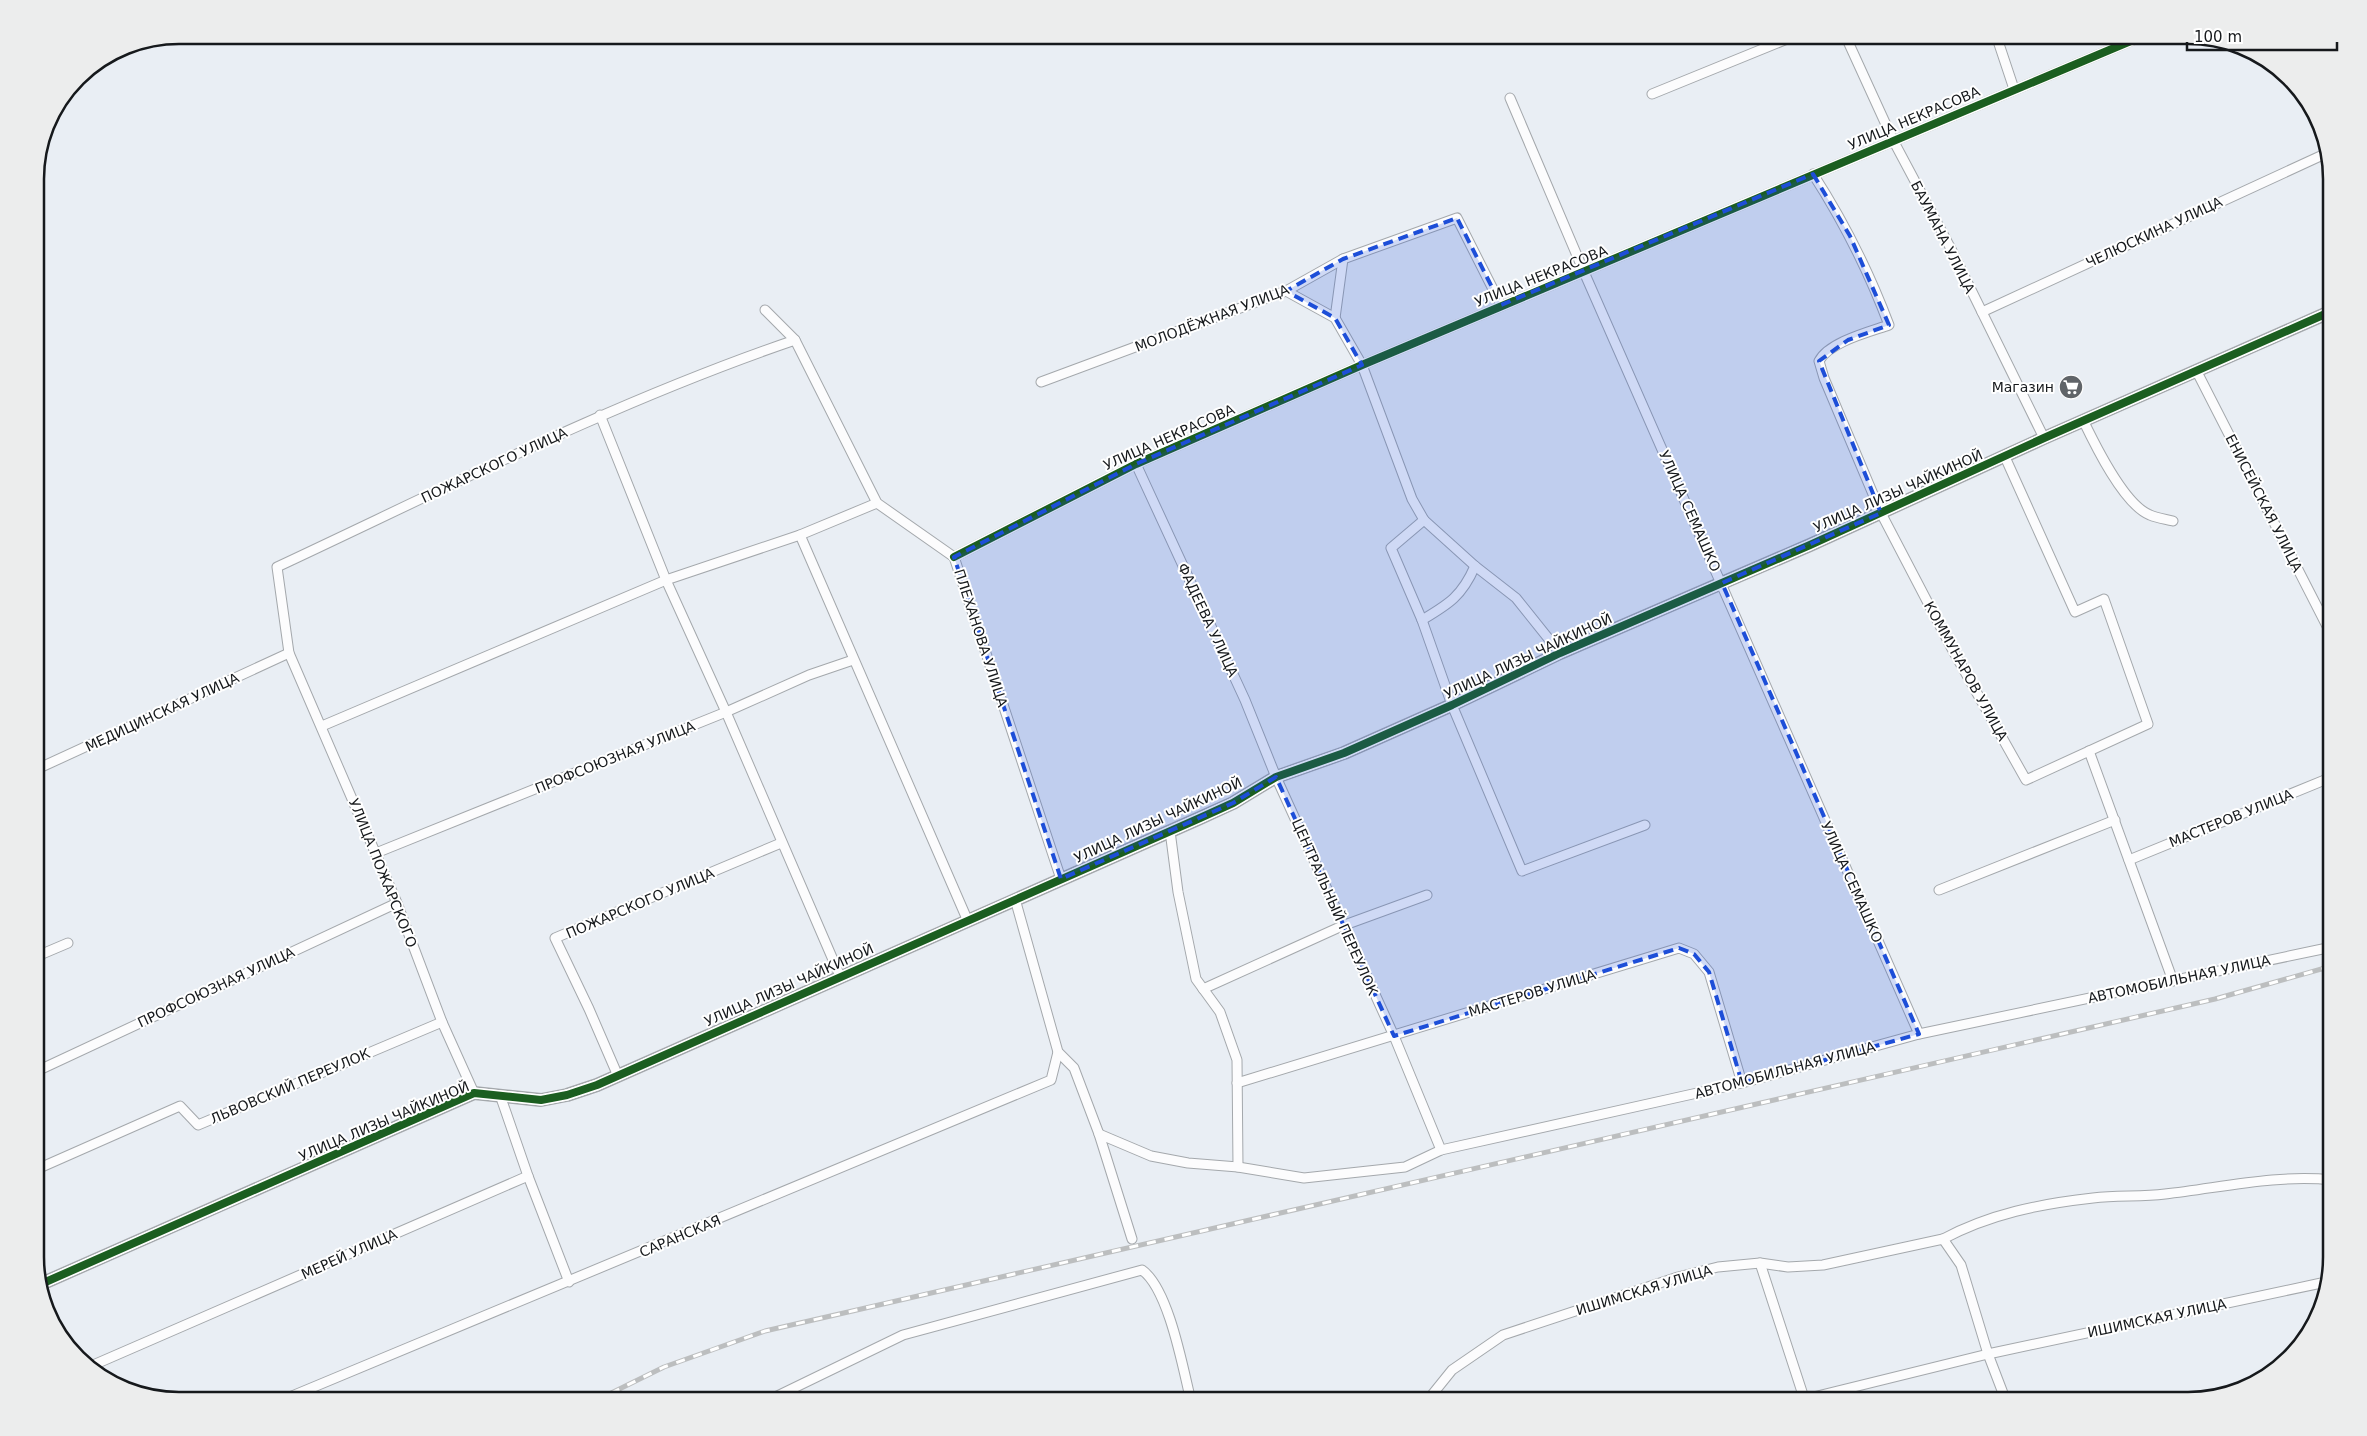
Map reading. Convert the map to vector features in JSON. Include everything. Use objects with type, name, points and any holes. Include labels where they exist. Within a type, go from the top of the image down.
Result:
[{"type":"street","points":[[1652,94],[1775,44]]},
{"type":"street","name":"БАУМАНА УЛИЦА","points":[[1849,44],[1893,140],[1982,312],[2044,438]]},
{"type":"street","points":[[1999,44],[2014,89]]},
{"type":"street","name":"УЛИЦА НЕКРАСОВА","points":[[954,557],[1136,464],[1501,305],[1584,272],[2123,44]]},
{"type":"street","name":"УЛИЦА СЕМАШКО","points":[[1510,98],[1584,272],[1919,1034]]},
{"type":"street","name":"ЧЕЛЮСКИНА УЛИЦА","points":[[1982,312],[2321,156]]},
{"type":"street","name":"КОММУНАРОВ УЛИЦА","points":[[1813,174],[1850,236],[1873,284],[1889,325],[1848,340],[1823,355],[1819,361],[1824,378],[1881,513],[1951,646],[2026,780],[2148,724],[2104,599],[2075,612],[2004,457]]},
{"type":"street","name":"МОЛОДЁЖНАЯ УЛИЦА","points":[[1041,382],[1286,291],[1343,259],[1457,218],[1501,305]]},
{"type":"street","points":[[1335,318],[1343,259]]},
{"type":"street","points":[[1286,291],[1335,318],[1362,365],[1412,499],[1424,520],[1475,566],[1516,598],[1560,653]]},
{"type":"street","name":"ПЛЕХАНОВА УЛИЦА","points":[[765,310],[795,340],[877,503],[954,557],[1060,879]]},
{"type":"street","name":"УЛИЦА ЛИЗЫ ЧАЙКИНОЙ","points":[[46,1282],[474,1093],[541,1100],[566,1095],[618,1076],[1233,803],[1276,777],[1344,753],[1452,705],[1560,653],[1881,513],[2083,420],[2323,315]]},
{"type":"street","name":"ПОЖАРСКОГО УЛИЦА","points":[[289,653],[278,567],[600,415],[729,363],[795,340]]},
{"type":"street","name":"ЕНИСЕЙСКАЯ УЛИЦА","points":[[2196,370],[2323,618]]},
{"type":"street","points":[[600,415],[666,580],[726,712],[840,976]]},
{"type":"street","points":[[2083,420],[2108,470],[2140,509],[2149,515],[2172,521]]},
{"type":"street","name":"ФАДЕЕВА УЛИЦА","points":[[1136,464],[1234,675],[1276,777]]},
{"type":"street","points":[[322,726],[666,580],[800,535],[877,503]]},
{"type":"street","points":[[1424,520],[1391,548],[1422,620],[1452,705],[1522,871],[1645,826]]},
{"type":"street","points":[[800,535],[853,660],[968,919]]},
{"type":"street","points":[[1422,620],[1452,601],[1466,587],[1475,566]]},
{"type":"street","name":"УЛИЦА ПОЖАРСКОГО","points":[[289,653],[376,853],[442,1022],[474,1093]]},
{"type":"street","name":"МЕДИЦИНСКАЯ УЛИЦА","points":[[44,766],[289,653]]},
{"type":"street","name":"ПРОФСОЮЗНАЯ УЛИЦА","points":[[376,853],[726,712],[809,675],[853,660]]},
{"type":"street","points":[[2090,751],[2172,981]]},
{"type":"street","name":"ЦЕНТРАЛЬНЫЙ ПЕРЕУЛОК","points":[[1276,777],[1342,926],[1394,1036],[1441,1150]]},
{"type":"street","name":"МАСТЕРОВ УЛИЦА","points":[[2129,860],[2323,781]]},
{"type":"street","points":[[1939,890],[2115,820]]},
{"type":"street","points":[[1170,831],[1178,892],[1196,979],[1220,1012],[1237,1060],[1238,1166]]},
{"type":"street","name":"ПОЖАРСКОГО УЛИЦА","points":[[618,1076],[555,938],[782,844]]},
{"type":"street","points":[[1203,989],[1342,926],[1427,895]]},
{"type":"street","points":[[1015,899],[1058,1052],[1074,1068],[1099,1134],[1132,1239]]},
{"type":"street","name":"ПРОФСОЮЗНАЯ УЛИЦА","points":[[44,1068],[397,903]]},
{"type":"street","points":[[44,954],[68,943]]},
{"type":"street","name":"МАСТЕРОВ УЛИЦА","points":[[1237,1083],[1679,948],[1694,954],[1709,972],[1742,1083]]},
{"type":"street","name":"АВТОМОБИЛЬНАЯ УЛИЦА","points":[[1099,1134],[1151,1156],[1188,1163],[1238,1166],[1304,1178],[1405,1167],[1441,1150],[1742,1083],[1919,1034],[2323,948]]},
{"type":"street","name":"ЛЬВОВСКИЙ ПЕРЕУЛОК","points":[[44,1166],[180,1106],[198,1125],[442,1022]]},
{"type":"street","name":"САРАНСКАЯ","points":[[302,1392],[1051,1080],[1058,1052]]},
{"type":"street","points":[[500,1095],[528,1176],[569,1282]]},
{"type":"street","name":"МЕРЕЙ УЛИЦА","points":[[97,1364],[528,1176]]},
{"type":"street","name":"ИШИМСКАЯ УЛИЦА","points":[[1434,1392],[1452,1370],[1503,1335],[1678,1277],[1718,1267],[1760,1263],[1788,1267],[1824,1265],[1942,1239],[1989,1218],[2045,1205],[2094,1198],[2162,1194],[2307,1177],[2323,1179]]},
{"type":"street","points":[[1942,1239],[1961,1265],[1988,1354],[2003,1392]]},
{"type":"street","points":[[1760,1263],[1800,1392]]},
{"type":"street","points":[[787,1392],[903,1335],[1142,1270],[1150,1276],[1160,1292],[1175,1338],[1189,1392]]},
{"type":"street","name":"ИШИМСКАЯ УЛИЦА","points":[[1834,1392],[1988,1354],[2321,1283]]},
{"type":"highlighted area","points":[[1813,174],[1850,236],[1889,325],[1848,340],[1819,361],[1881,513],[1722,583],[1919,1034],[1742,1083],[1709,972],[1694,954],[1679,948],[1394,1036],[1276,777],[1233,803],[1061,879],[954,557],[1136,464],[1362,365],[1335,318],[1286,291],[1343,259],[1457,218],[1501,305]]},
{"type":"railway","points":[[613,1392],[664,1367],[765,1331],[2215,999],[2323,969]]},
{"type":"cycle path","points":[[954,557],[1136,464],[1362,365],[2124,44]]},
{"type":"cycle path","points":[[46,1282],[474,1093],[541,1100],[567,1095],[597,1085],[1200,818],[1233,803],[1276,777],[1344,753],[1452,705],[1560,653],[1810,545],[2044,438],[2323,315]]},
{"type":"place","name":"Магазин","points":[[2071,387]]}]
